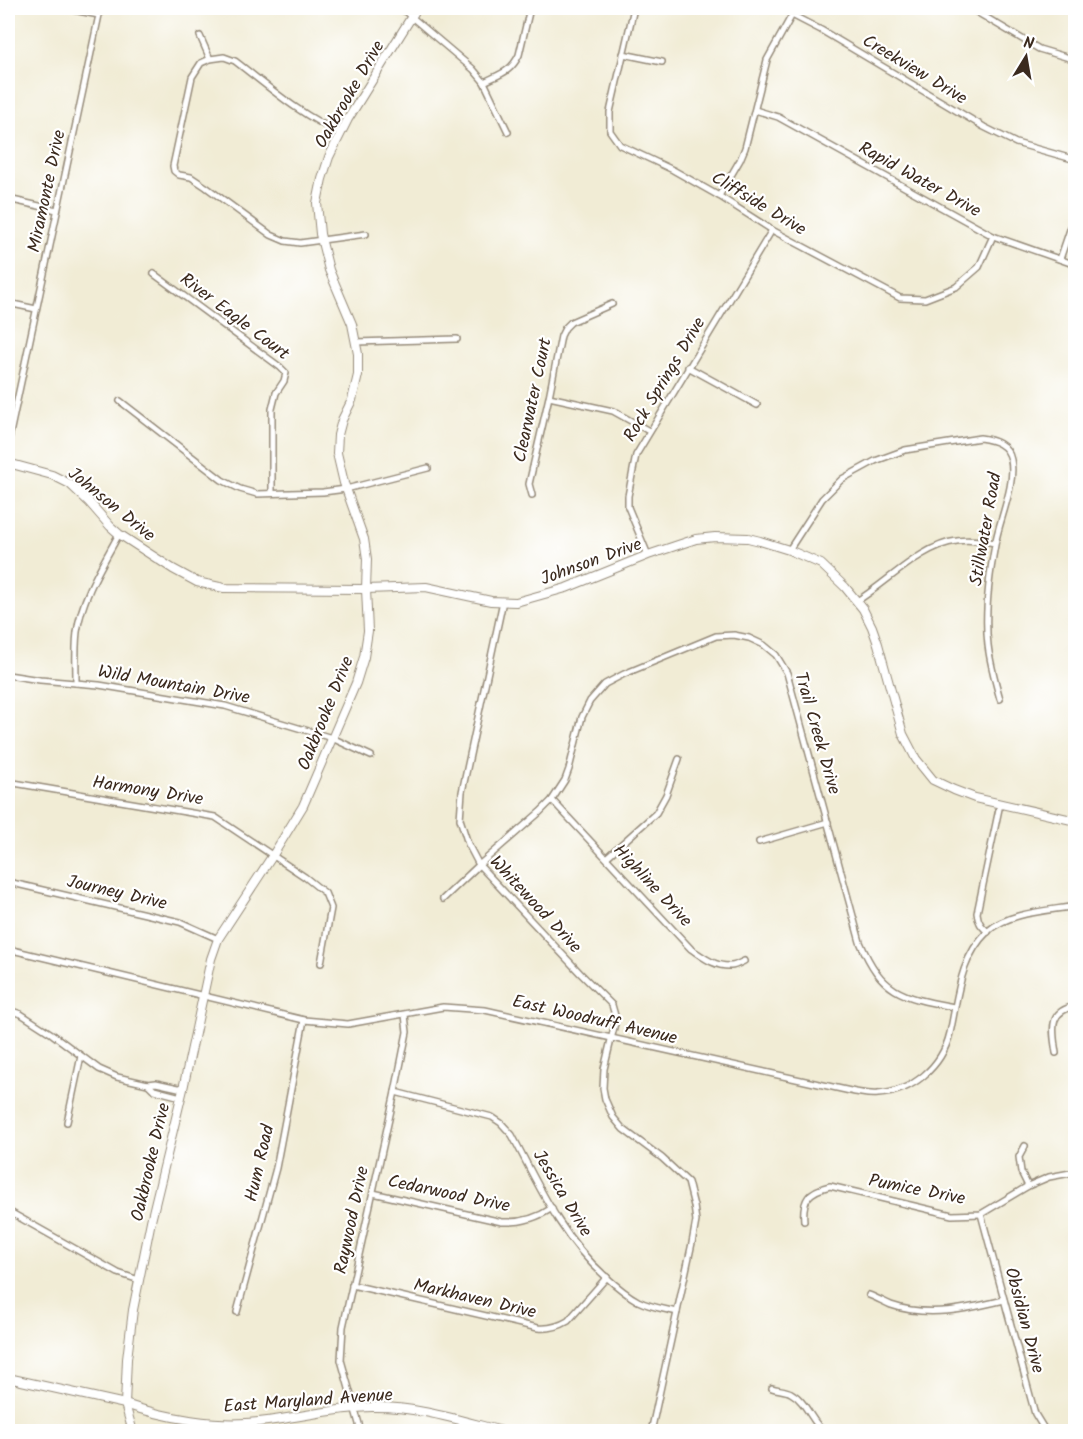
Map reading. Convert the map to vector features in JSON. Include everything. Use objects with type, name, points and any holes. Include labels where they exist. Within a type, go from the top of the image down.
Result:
[{"type":"street","name":"Miramonte Drive","points":[[8,444],[99,15],[63,8]]},
{"type":"street","points":[[401,8],[473,69],[484,82],[508,132]]},
{"type":"street","name":"Oakbrooke Drive","points":[[133,1431],[125,1404],[127,1359],[133,1310],[151,1221],[218,939],[303,806],[356,683],[364,657],[368,631],[366,589],[368,559],[337,453],[342,420],[352,400],[358,375],[358,354],[352,324],[329,270],[317,204],[329,157],[348,119],[417,8]]},
{"type":"street","points":[[484,82],[509,70],[516,62],[530,8]]},
{"type":"street","name":"Cliffside Drive","points":[[634,8],[610,112],[610,130],[620,145],[673,170],[772,230],[900,298],[925,299],[956,287],[979,267],[993,236]]},
{"type":"street","points":[[970,8],[1040,49],[1076,60]]},
{"type":"street","name":"Creekview Drive","points":[[719,196],[746,148],[767,60],[792,15],[984,127],[1016,143],[1076,160]]},
{"type":"street","points":[[200,36],[210,59]]},
{"type":"street","points":[[623,54],[662,62]]},
{"type":"street","points":[[341,133],[306,115],[235,60],[224,57],[210,59],[201,63],[192,77],[173,166],[174,171],[179,175],[191,177],[271,235],[285,241],[300,243],[366,234]]},
{"type":"street","name":"Rapid Water Drive","points":[[755,110],[778,117],[993,236],[1076,265]]},
{"type":"street","points":[[8,199],[57,210]]},
{"type":"street","points":[[1060,259],[1076,212]]},
{"type":"street","name":"Rock Springs Drive","points":[[648,555],[628,507],[636,455],[772,230]]},
{"type":"street","name":"River Eagle Court","points":[[154,274],[286,373],[276,393],[272,409],[272,493]]},
{"type":"street","points":[[8,303],[36,309]]},
{"type":"street","name":"Clearwater Court","points":[[532,495],[529,484],[564,328],[571,322],[612,304]]},
{"type":"street","points":[[356,342],[457,339]]},
{"type":"street","points":[[688,367],[757,405]]},
{"type":"street","points":[[549,397],[613,411],[649,431]]},
{"type":"street","points":[[120,401],[222,480],[257,494],[346,489],[428,468]]},
{"type":"street","name":"Stillwater Road","points":[[789,550],[822,499],[843,479],[875,461],[905,450],[980,438],[1003,445],[1009,453],[1012,470],[1006,507],[995,543],[986,610],[988,645],[1000,699]]},
{"type":"street","name":"Johnson Drive","points":[[8,463],[52,475],[70,484],[119,534],[197,582],[224,588],[426,587],[491,601],[516,602],[566,588],[648,555],[696,539],[748,538],[789,550],[820,564],[857,601],[875,635],[903,734],[916,759],[933,780],[975,798],[1076,821]]},
{"type":"street","points":[[76,683],[77,632],[83,606],[119,534]]},
{"type":"street","points":[[857,601],[936,546],[971,540],[995,543]]},
{"type":"street","name":"Whitewood Drive","points":[[503,601],[462,792],[460,819],[468,844],[479,866],[612,1005],[616,1019],[612,1038]]},
{"type":"street","name":"Trail Creek Drive","points":[[443,899],[552,800],[569,769],[582,717],[590,701],[605,684],[716,636],[734,635],[749,638],[764,645],[776,655],[787,673],[860,942],[868,962],[877,975],[900,994],[917,1000],[954,1007]]},
{"type":"street","name":"Wild Mountain Drive","points":[[8,675],[99,685],[225,706],[332,738],[371,756]]},
{"type":"street","points":[[607,857],[656,813],[666,795],[679,759]]},
{"type":"street","name":"Harmony Drive","points":[[8,782],[215,817],[325,892],[331,908],[321,963]]},
{"type":"street","name":"Highline Drive","points":[[552,800],[691,949],[708,961],[722,965],[732,967],[744,961]]},
{"type":"street","points":[[988,932],[982,927],[977,913],[1000,804]]},
{"type":"street","points":[[759,842],[828,822]]},
{"type":"street","name":"Journey Drive","points":[[8,882],[180,922],[218,939]]},
{"type":"street","name":"East Woodruff Avenue","points":[[8,949],[304,1020],[348,1024],[443,1007],[485,1010],[855,1092],[878,1094],[902,1090],[923,1077],[938,1061],[950,1034],[961,973],[970,953],[988,932],[1010,918],[1076,906]]},
{"type":"street","points":[[1056,1053],[1053,1028],[1058,1013],[1076,1006]]},
{"type":"street","points":[[8,1010],[21,1014],[99,1069],[117,1077],[148,1084],[160,1084],[182,1093]]},
{"type":"street","name":"Raywood Drive","points":[[360,1431],[341,1360],[343,1327],[407,1032],[405,1015]]},
{"type":"street","name":"Hum Road","points":[[237,1312],[276,1167],[304,1020]]},
{"type":"street","points":[[612,1038],[604,1069],[603,1088],[608,1107],[623,1130],[652,1150],[688,1182],[696,1221],[651,1431]]},
{"type":"street","points":[[67,1122],[81,1056]]},
{"type":"street","points":[[148,1084],[154,1090],[182,1093]]},
{"type":"street","points":[[159,1091],[160,1084]]},
{"type":"street","name":"Jessica Drive","points":[[395,1092],[476,1112],[492,1117],[501,1123],[512,1135],[552,1208],[584,1256],[626,1294],[658,1308],[678,1312]]},
{"type":"street","points":[[1025,1146],[1018,1156],[1021,1172],[1028,1186]]},
{"type":"street","name":"Pumice Drive","points":[[804,1221],[803,1210],[808,1196],[818,1189],[830,1186],[952,1215],[981,1214],[1028,1186],[1049,1177],[1076,1172]]},
{"type":"street","name":"Cedarwood Drive","points":[[372,1193],[502,1222],[530,1220],[552,1208]]},
{"type":"street","points":[[8,1211],[118,1273],[139,1280]]},
{"type":"street","name":"Obsidian Drive","points":[[981,1214],[1035,1414],[1046,1431]]},
{"type":"street","name":"Markhaven Drive","points":[[352,1285],[546,1329],[568,1321],[607,1277]]},
{"type":"street","points":[[869,1295],[893,1305],[935,1312],[965,1309],[1004,1300]]},
{"type":"street","name":"East Maryland Avenue","points":[[8,1378],[195,1420],[230,1423],[256,1422],[370,1407],[429,1413],[506,1431]]},
{"type":"street","points":[[772,1388],[791,1393],[803,1404],[820,1429],[824,1431]]}]
